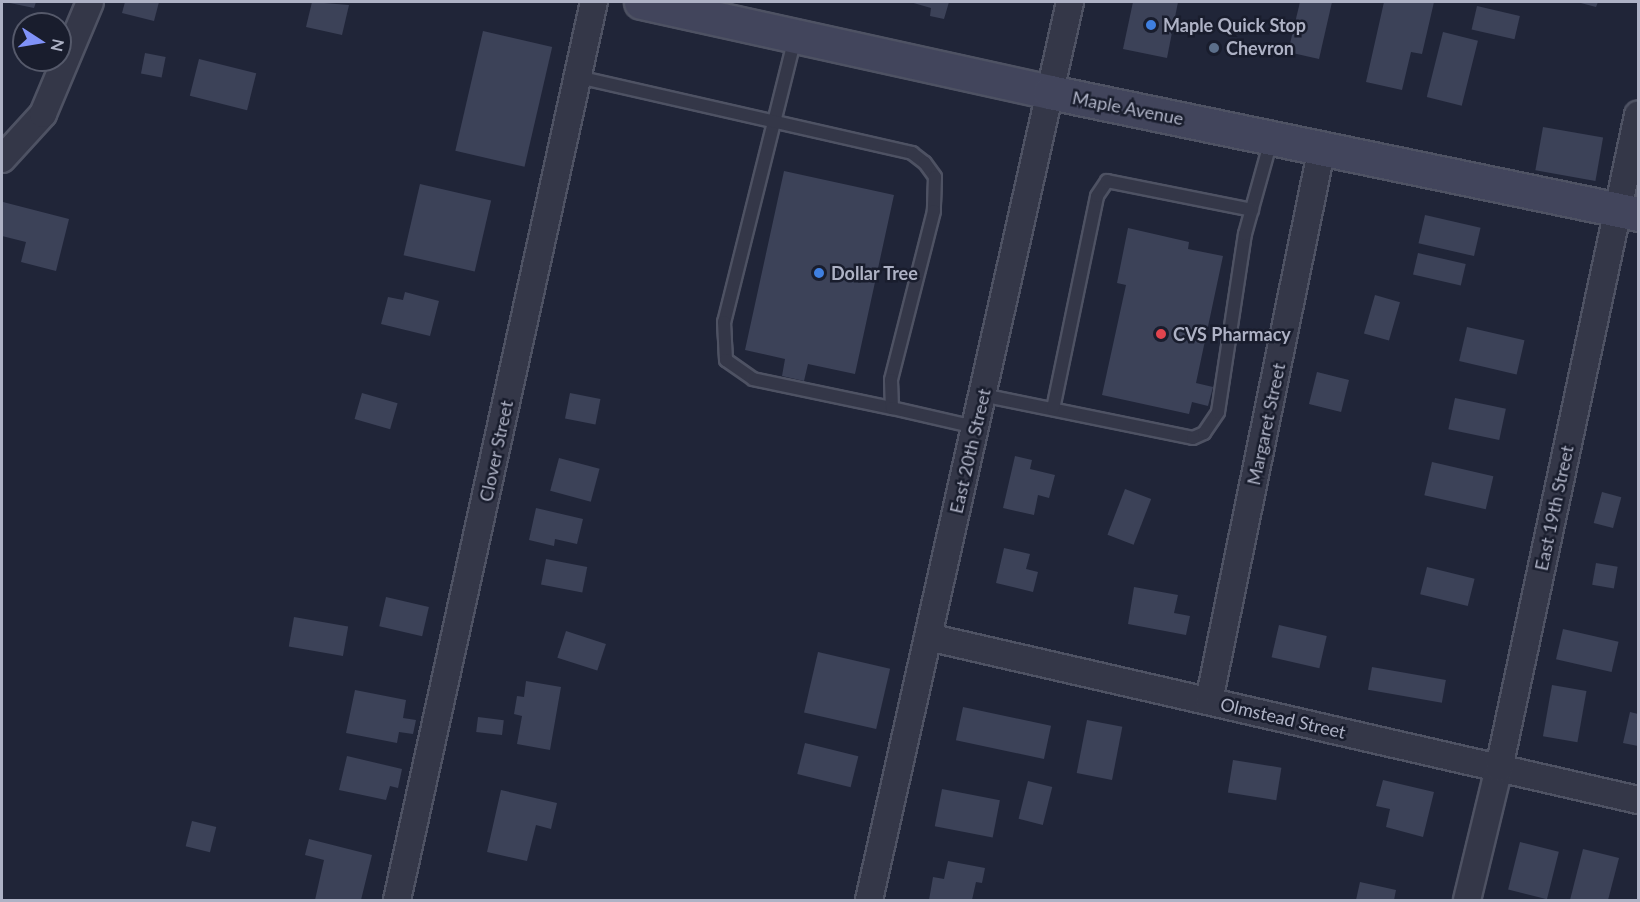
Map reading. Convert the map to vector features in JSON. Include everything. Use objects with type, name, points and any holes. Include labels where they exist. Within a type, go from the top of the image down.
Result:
[{"type":"main road","name":"Maple Avenue","points":[[641,2],[1050,92],[1628,211]]},
{"type":"street","points":[[2,159],[43,114],[90,2]]},
{"type":"street","name":"Clover Street","points":[[397,900],[594,2]]},
{"type":"street","name":"East 20th Street","points":[[869,900],[1070,2]]},
{"type":"street","name":"East 19th Street","points":[[1467,900],[1500,768],[1628,211],[1638,115]]},
{"type":"street","name":"Margaret Street","points":[[1209,701],[1322,147]]},
{"type":"street","name":"Olmstead Street","points":[[928,636],[1638,800]]},
{"type":"lane","points":[[796,36],[777,123],[724,322],[726,360],[753,380],[975,427]]},
{"type":"lane","points":[[578,77],[912,153],[935,177],[934,211],[891,380],[892,408]]},
{"type":"lane","points":[[982,395],[1193,438],[1204,433],[1218,412],[1245,234],[1272,136]]},
{"type":"lane","points":[[1053,409],[1096,196],[1107,181],[1252,210]]},
{"type":"building","points":[[5,2],[36,2],[34,8]]},
{"type":"building","points":[[125,2],[159,2],[154,21],[122,13]]},
{"type":"building","points":[[312,2],[349,5],[342,35],[306,27]]},
{"type":"building","points":[[910,2],[949,2],[944,19],[930,16],[931,8]]},
{"type":"building","name":"Maple Quick Stop","points":[[1133,2],[1178,2],[1167,58],[1123,49]]},
{"type":"building","points":[[1300,2],[1332,2],[1319,59],[1288,52]]},
{"type":"building","points":[[1384,2],[1434,2],[1422,54],[1411,52],[1402,90],[1366,82]]},
{"type":"building","points":[[1577,2],[1598,2],[1596,7]]},
{"type":"building","points":[[1477,6],[1520,16],[1514,39],[1472,29]]},
{"type":"building","points":[[483,31],[552,47],[525,167],[455,151]]},
{"type":"building","points":[[1443,32],[1478,41],[1462,106],[1427,97]]},
{"type":"building","points":[[145,53],[166,57],[162,78],[141,74]]},
{"type":"building","points":[[199,59],[256,73],[247,110],[190,96]]},
{"type":"building","points":[[1543,127],[1603,138],[1595,181],[1535,170]]},
{"type":"building","name":"Dollar Tree","points":[[784,171],[894,195],[855,374],[808,364],[804,381],[782,376],[785,359],[745,350]]},
{"type":"building","points":[[420,184],[491,200],[475,272],[404,255]]},
{"type":"building","points":[[3,202],[69,219],[56,271],[21,262],[26,242],[2,236]]},
{"type":"building","points":[[1425,215],[1481,228],[1474,256],[1418,243]]},
{"type":"building","name":"CVS Pharmacy","points":[[1128,228],[1189,242],[1188,249],[1223,256],[1196,383],[1213,387],[1208,406],[1192,402],[1189,414],[1102,395],[1126,285],[1117,283]]},
{"type":"building","points":[[1418,253],[1466,264],[1461,285],[1413,274]]},
{"type":"building","points":[[405,292],[439,301],[430,336],[381,324],[388,297],[403,300]]},
{"type":"building","points":[[1375,295],[1400,302],[1389,341],[1364,333]]},
{"type":"building","points":[[1467,327],[1524,340],[1517,374],[1459,361]]},
{"type":"building","points":[[1317,372],[1349,380],[1341,412],[1309,404]]},
{"type":"building","points":[[362,393],[398,403],[390,429],[355,419]]},
{"type":"building","points":[[570,393],[600,399],[595,424],[565,419]]},
{"type":"building","points":[[1455,398],[1506,409],[1499,440],[1448,429]]},
{"type":"building","points":[[1015,456],[1032,460],[1030,469],[1055,475],[1049,498],[1038,495],[1034,515],[1003,508]]},
{"type":"building","points":[[559,458],[600,469],[591,502],[550,491]]},
{"type":"building","points":[[1432,462],[1493,476],[1486,509],[1424,495]]},
{"type":"building","points":[[1125,489],[1151,499],[1134,545],[1107,535]]},
{"type":"building","points":[[1602,492],[1621,497],[1613,528],[1594,523]]},
{"type":"building","points":[[536,508],[583,519],[577,544],[555,539],[554,546],[529,540]]},
{"type":"building","points":[[1004,548],[1030,554],[1026,569],[1038,572],[1033,592],[996,583]]},
{"type":"building","points":[[546,559],[587,567],[582,593],[541,585]]},
{"type":"building","points":[[1596,563],[1618,567],[1614,588],[1592,585]]},
{"type":"building","points":[[1427,567],[1475,579],[1468,606],[1420,594]]},
{"type":"building","points":[[1134,587],[1178,595],[1174,613],[1190,616],[1186,635],[1128,624]]},
{"type":"building","points":[[386,597],[429,607],[422,636],[379,626]]},
{"type":"building","points":[[294,617],[348,627],[343,656],[289,647]]},
{"type":"building","points":[[1279,625],[1327,636],[1319,668],[1272,657]]},
{"type":"building","points":[[1563,629],[1619,642],[1612,672],[1556,659]]},
{"type":"building","points":[[566,631],[606,644],[597,671],[557,658]]},
{"type":"building","points":[[818,652],[890,669],[876,729],[804,712]]},
{"type":"building","points":[[1372,667],[1446,680],[1442,703],[1368,690]]},
{"type":"building","points":[[526,681],[561,687],[550,750],[517,744],[522,716],[514,714],[517,696],[524,697]]},
{"type":"building","points":[[1552,685],[1586,691],[1577,742],[1543,736]]},
{"type":"building","points":[[355,690],[406,700],[403,718],[416,720],[413,734],[399,732],[397,743],[346,733]]},
{"type":"building","points":[[963,707],[1051,726],[1044,759],[956,740]]},
{"type":"building","points":[[1630,712],[1638,714],[1638,746],[1623,743]]},
{"type":"building","points":[[478,717],[504,720],[502,735],[476,732]]},
{"type":"building","points":[[1087,720],[1122,727],[1112,780],[1077,773]]},
{"type":"building","points":[[805,743],[858,756],[851,787],[797,774]]},
{"type":"building","points":[[347,756],[402,769],[398,788],[390,786],[386,800],[339,790]]},
{"type":"building","points":[[1233,760],[1281,768],[1276,800],[1228,793]]},
{"type":"building","points":[[1383,780],[1434,792],[1423,837],[1386,827],[1390,809],[1376,806]]},
{"type":"building","points":[[1028,781],[1052,787],[1043,825],[1019,819]]},
{"type":"building","points":[[942,789],[1000,800],[993,838],[935,826]]},
{"type":"building","points":[[501,790],[557,803],[551,829],[536,825],[527,861],[487,852]]},
{"type":"building","points":[[192,821],[216,827],[210,852],[186,846]]},
{"type":"building","points":[[309,839],[372,855],[361,900],[315,900],[324,860],[305,855]]},
{"type":"building","points":[[1520,842],[1559,852],[1547,899],[1508,890]]},
{"type":"building","points":[[1583,849],[1619,858],[1608,900],[1570,900]]},
{"type":"building","points":[[948,861],[985,868],[982,883],[976,882],[972,900],[929,900],[933,877],[944,879]]},
{"type":"building","points":[[1360,882],[1396,890],[1394,900],[1356,900]]},
{"type":"place","name":"Maple Quick Stop","points":[[1151,25]]},
{"type":"place","name":"Chevron","points":[[1214,48]]},
{"type":"place","name":"Dollar Tree","points":[[819,273]]},
{"type":"place","name":"CVS Pharmacy","points":[[1161,334]]}]
